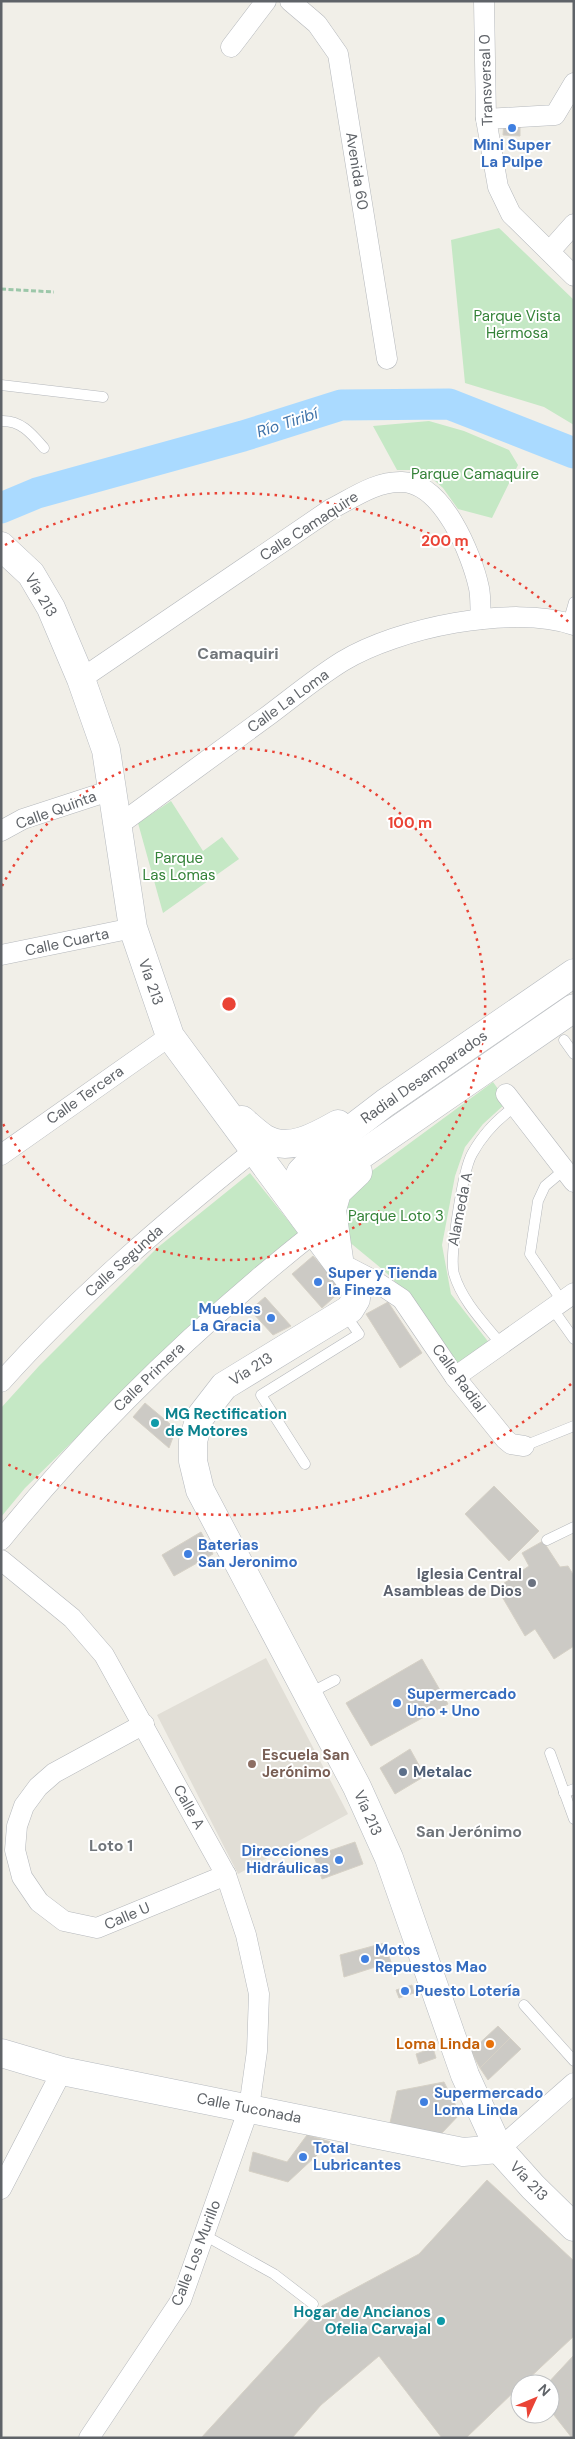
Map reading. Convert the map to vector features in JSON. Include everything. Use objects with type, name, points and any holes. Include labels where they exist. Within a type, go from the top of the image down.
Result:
[{"type":"main road","name":"Vía 213","points":[[1,546],[31,574],[51,608],[82,679],[106,750],[116,827],[133,928],[170,1036],[213,1096],[256,1149],[356,1288],[356,1299],[347,1311],[224,1386],[200,1417],[193,1441],[193,1461],[200,1490],[357,1787],[389,1858],[465,2075],[499,2149],[533,2188],[574,2227]]},
{"type":"main road","name":"Radial Desamparados","points":[[303,1215],[302,1172],[317,1155],[385,1103],[574,973]]},
{"type":"main road","name":"Radial Desamparados","points":[[303,1215],[318,1189],[335,1173],[574,1008]]},
{"type":"main road","points":[[213,1096],[265,1139],[282,1143],[311,1139]]},
{"type":"main road","points":[[256,1149],[275,1152],[294,1149],[357,1113],[385,1103]]},
{"type":"main road","points":[[339,1263],[332,1224],[332,1210],[337,1192],[397,1129]]},
{"type":"main road","name":"Calle Tuconada","points":[[1,2054],[62,2071],[463,2152],[499,2149]]},
{"type":"street","points":[[231,47],[266,1]]},
{"type":"street","name":"Avenida 60","points":[[290,1],[317,24],[338,54],[387,359]]},
{"type":"street","name":"Transversal 0","points":[[484,1],[486,119],[498,187],[511,214],[550,251]]},
{"type":"street","points":[[486,119],[555,115],[574,83]]},
{"type":"street","points":[[574,224],[550,251],[574,276]]},
{"type":"street","name":"Calle Camaquire","points":[[82,679],[331,509],[364,492],[385,484],[404,482],[424,488],[441,506],[457,530],[467,554],[479,588],[481,619]]},
{"type":"street","name":"Calle La Loma","points":[[116,827],[343,661],[391,639],[438,626],[481,619],[533,618],[571,624]]},
{"type":"street","name":"Calle Quinta","points":[[1,831],[23,818],[112,790]]},
{"type":"street","name":"Calle Cuarta","points":[[1,955],[133,928]]},
{"type":"street","name":"Calle Tercera","points":[[1,1155],[170,1036]]},
{"type":"street","points":[[511,1100],[569,1176]]},
{"type":"street","name":"Calle Segunda","points":[[1,1382],[72,1308],[131,1252],[256,1149]]},
{"type":"street","name":"Calle Primera","points":[[1,1540],[75,1452],[166,1359],[221,1309],[303,1215]]},
{"type":"street","name":"Calle Radial","points":[[339,1263],[402,1298],[454,1377],[505,1440],[512,1444],[524,1446]]},
{"type":"street","points":[[347,1311],[359,1302],[380,1296],[402,1298]]},
{"type":"street","points":[[454,1377],[563,1300]]},
{"type":"street","name":"Calle A","points":[[1,1560],[72,1618],[104,1655],[144,1724],[226,1875],[246,1935],[259,1994],[257,2051],[249,2108]]},
{"type":"street","name":"Calle U","points":[[144,1724],[54,1774],[38,1787],[24,1806],[17,1826],[15,1850],[22,1877],[39,1902],[64,1921],[97,1928],[226,1875]]},
{"type":"street","points":[[1,2189],[62,2071]]},
{"type":"street","points":[[499,2149],[574,2083]]},
{"type":"street","name":"Calle Los Murillo","points":[[89,2438],[181,2300],[249,2108]]},
{"type":"lane","points":[[1,385],[103,397]]},
{"type":"lane","points":[[1,421],[19,424],[31,433],[44,448]]},
{"type":"lane","points":[[571,624],[574,602]]},
{"type":"lane","points":[[564,1040],[574,1054]]},
{"type":"lane","name":"Alameda A","points":[[501,1344],[462,1294],[453,1272],[452,1253],[470,1157],[486,1132],[511,1100]]},
{"type":"lane","points":[[569,1176],[544,1186],[538,1201],[530,1254],[563,1300],[574,1339]]},
{"type":"lane","points":[[305,1464],[261,1395],[359,1334],[347,1311]]},
{"type":"lane","points":[[524,1446],[574,1426]]},
{"type":"lane","points":[[547,1540],[574,1527]]},
{"type":"lane","points":[[309,1694],[335,1680]]},
{"type":"lane","points":[[550,1753],[569,1791],[574,1819]]},
{"type":"lane","points":[[524,2005],[574,2061]]},
{"type":"lane","points":[[204,2235],[274,2274],[313,2304]]},
{"type":"path","points":[[1,288],[54,292]]},
{"type":"shaded area","name":"Escuela San Jerónimo","points":[[266,1658],[348,1814],[238,1874],[157,1715]]},
{"type":"green space","name":"Parque Vista Hermosa","points":[[499,228],[574,300],[574,425],[544,407],[465,383],[451,240]]},
{"type":"green space","name":"Parque Camaquire","points":[[429,421],[464,431],[509,450],[518,465],[492,518],[458,509],[443,488],[428,475],[417,470],[397,470],[373,426]]},
{"type":"green space","name":"Parque Las Lomas","points":[[171,801],[203,851],[222,837],[239,859],[163,913],[138,823]]},
{"type":"green space","name":"Parque Loto 3","points":[[493,1082],[506,1100],[505,1104],[483,1124],[465,1147],[455,1176],[442,1245],[451,1294],[490,1344],[460,1365],[452,1363],[421,1314],[400,1287],[340,1233],[350,1187]]},
{"type":"green space","points":[[250,1173],[299,1234],[201,1316],[25,1488],[1,1517],[1,1408],[39,1366],[157,1248]]},
{"type":"building","name":"Mini Super La Pulpe","points":[[520,119],[520,136],[503,135],[504,120]]},
{"type":"building","name":"Super y Tienda la Fineza","points":[[313,1256],[343,1289],[322,1308],[292,1274]]},
{"type":"building","name":"Muebles La Gracia","points":[[265,1297],[291,1326],[273,1335],[250,1310]]},
{"type":"building","points":[[388,1302],[422,1353],[400,1368],[366,1314]]},
{"type":"building","name":"MG Rectification de Motores","points":[[145,1403],[176,1429],[169,1448],[133,1417]]},
{"type":"building","points":[[494,1486],[539,1531],[509,1561],[465,1514]]},
{"type":"building","name":"Baterias San Jeronimo","points":[[201,1532],[213,1554],[174,1576],[162,1555]]},
{"type":"building","points":[[543,1541],[560,1567],[568,1566],[574,1576],[574,1646],[554,1659],[535,1629],[525,1636],[497,1588],[529,1566],[522,1553]]},
{"type":"building","name":"Supermercado Uno + Uno","points":[[422,1659],[448,1704],[371,1746],[346,1703]]},
{"type":"building","name":"Metalac","points":[[410,1749],[425,1776],[395,1794],[380,1768]]},
{"type":"building","name":"Direcciones Hidráulicas","points":[[355,1842],[363,1864],[322,1879],[314,1856]]},
{"type":"building","name":"Motos Repuestos Mao","points":[[384,1943],[391,1962],[344,1977],[340,1955]]},
{"type":"building","name":"Puesto Lotería","points":[[412,1985],[414,1993],[399,1998],[396,1990]]},
{"type":"building","name":"Loma Linda","points":[[498,2026],[510,2038],[480,2068],[471,2051]]},
{"type":"building","points":[[510,2038],[521,2049],[488,2080],[480,2068]]},
{"type":"building","points":[[433,2048],[436,2058],[419,2064],[416,2054]]},
{"type":"building","name":"Supermercado Loma Linda","points":[[444,2082],[460,2114],[441,2134],[390,2123],[397,2091]]},
{"type":"building","name":"Total Lubricantes","points":[[307,2135],[331,2142],[288,2182],[249,2171],[253,2152],[287,2162]]},
{"type":"building","name":"Hogar de Ancianos Ofelia Carvajal","points":[[487,2180],[574,2261],[574,2336],[534,2374],[510,2374],[510,2396],[466,2438],[442,2438],[379,2356],[321,2405],[292,2438],[201,2438],[322,2306],[419,2254]]},
{"type":"building","points":[[574,2355],[574,2438],[560,2423],[560,2374],[556,2374]]},
{"type":"waterway","name":"Río Tiribí","points":[[1,508],[37,493],[243,436],[341,405],[449,404],[574,453]]},
{"type":"place","name":"Mini Super La Pulpe","points":[[512,128]]},
{"type":"place","name":"Super y Tienda la Fineza","points":[[318,1282]]},
{"type":"place","name":"Muebles La Gracia","points":[[271,1318]]},
{"type":"place","name":"MG Rectification de Motores","points":[[155,1423]]},
{"type":"place","name":"Baterias San Jeronimo","points":[[188,1554]]},
{"type":"place","name":"Iglesia Central Asambleas de Dios","points":[[532,1583]]},
{"type":"place","name":"Supermercado Uno + Uno","points":[[397,1703]]},
{"type":"place","name":"Escuela San Jerónimo","points":[[252,1764]]},
{"type":"place","name":"Metalac","points":[[403,1772]]},
{"type":"place","name":"Direcciones Hidráulicas","points":[[339,1860]]},
{"type":"place","name":"Motos Repuestos Mao","points":[[365,1959]]},
{"type":"place","name":"Puesto Lotería","points":[[405,1991]]},
{"type":"place","name":"Loma Linda","points":[[490,2044]]},
{"type":"place","name":"Supermercado Loma Linda","points":[[424,2102]]},
{"type":"place","name":"Total Lubricantes","points":[[303,2157]]},
{"type":"place","name":"Hogar de Ancianos Ofelia Carvajal","points":[[441,2321]]},
{"type":"district","name":"Camaquiri","points":[[238,653]]},
{"type":"district","name":"San Jerónimo","points":[[469,1831]]},
{"type":"district","name":"Loto 1","points":[[111,1845]]}]
